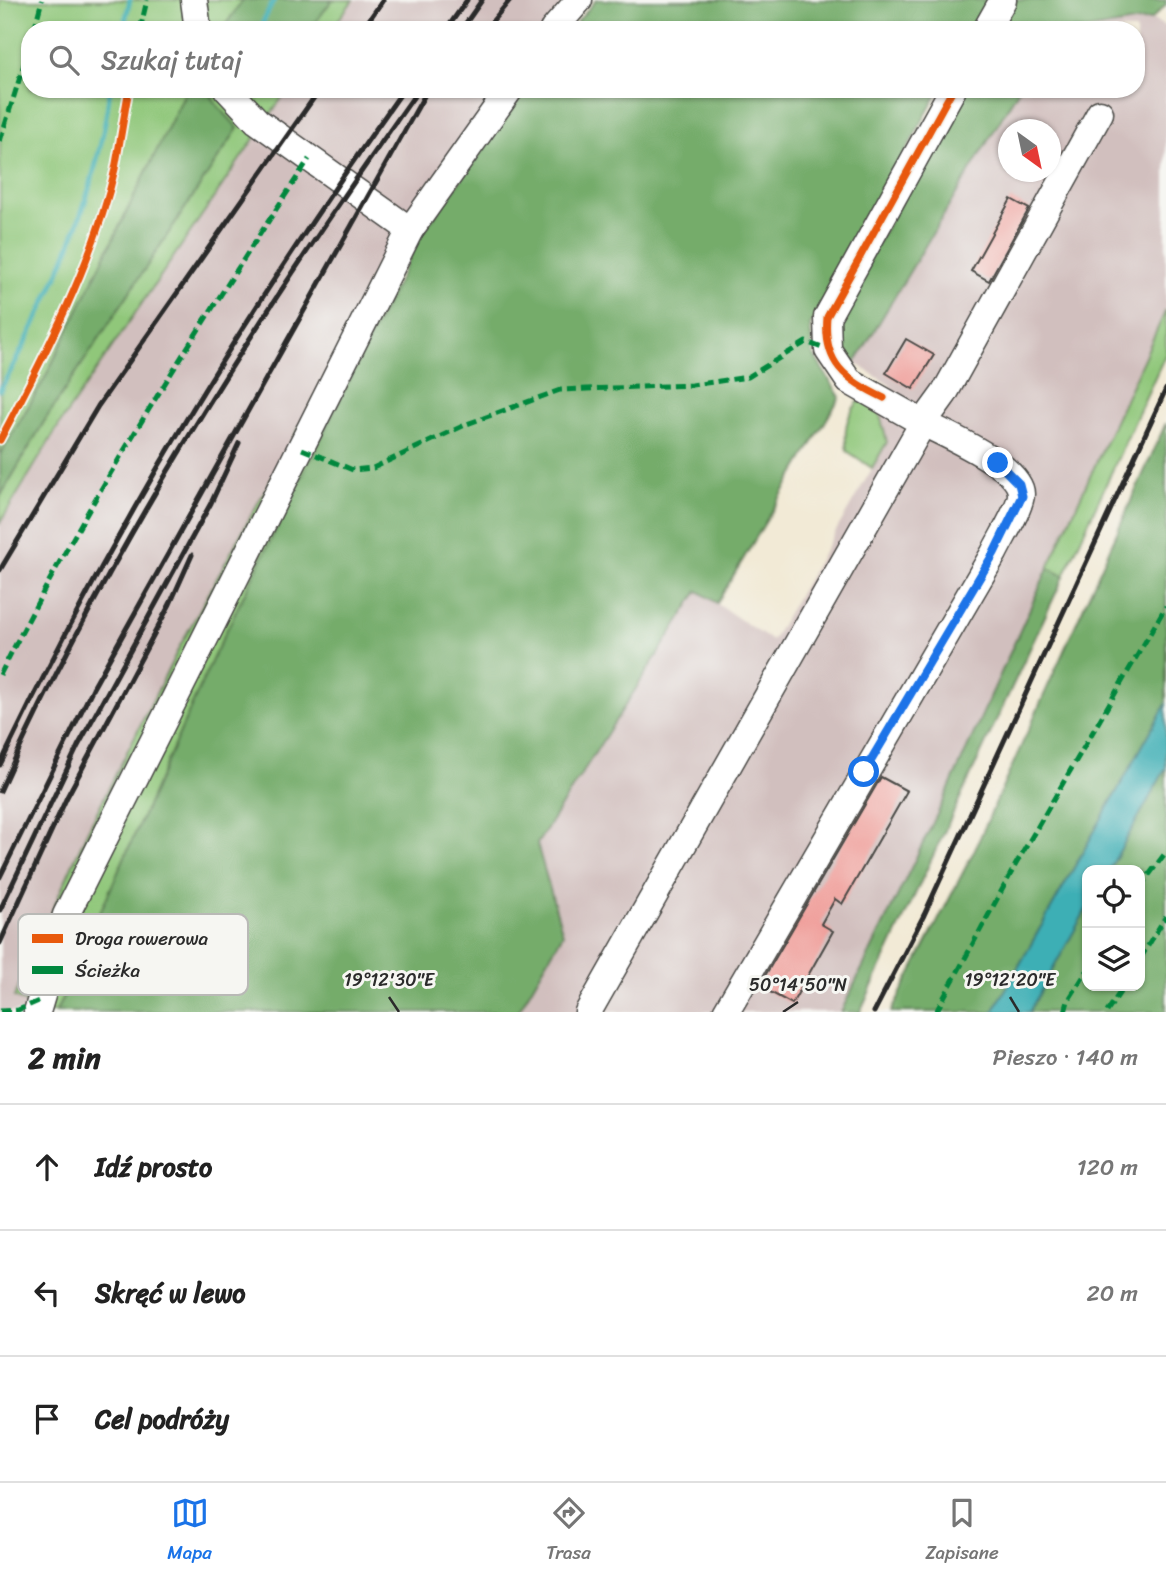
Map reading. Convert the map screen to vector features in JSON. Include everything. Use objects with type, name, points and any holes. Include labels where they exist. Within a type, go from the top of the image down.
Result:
[{"type":"street","points":[[194,0],[197,21]]},
{"type":"street","points":[[561,21],[579,0]]},
{"type":"street","points":[[991,21],[1003,0]]},
{"type":"street","points":[[235,98],[257,121],[410,230]]},
{"type":"street","points":[[68,914],[410,230],[504,98]]},
{"type":"street","points":[[726,1012],[994,553],[1022,496],[1019,484],[998,463],[849,381],[828,351],[827,317],[948,98]]},
{"type":"street","points":[[588,1012],[923,423],[944,394],[1100,113]]},
{"type":"street","points":[[37,1012],[42,995]]},
{"type":"shaded area","points":[[353,0],[566,0],[549,21],[338,21]]},
{"type":"shaded area","points":[[1152,19],[1166,27],[1166,310],[944,800],[841,1012],[518,1012],[563,934],[537,844],[698,591],[772,641],[887,443],[878,407],[891,386],[855,363],[998,124],[998,182],[1061,182],[1061,119],[1001,119],[1014,98],[1145,98],[1145,21],[1140,21]]},
{"type":"shaded area","points":[[282,98],[493,98],[425,193],[370,279],[323,384],[180,646],[86,834],[51,914],[18,914],[18,988],[14,997],[46,1012],[0,1012],[0,524],[61,422]]},
{"type":"green space","points":[[0,0],[243,0],[228,21],[21,21],[21,98],[183,98],[44,380],[0,455]]},
{"type":"green space","points":[[243,0],[332,0],[317,21],[228,21]]},
{"type":"green space","points":[[332,0],[353,0],[338,21],[317,21]]},
{"type":"green space","points":[[596,0],[989,0],[978,21],[578,21]]},
{"type":"green space","points":[[1015,0],[1166,0],[1166,5],[1152,19],[1140,21],[1002,21]]},
{"type":"green space","points":[[183,98],[212,98],[238,128],[45,420],[0,497],[0,455],[44,380]]},
{"type":"green space","points":[[212,98],[282,98],[61,422],[0,523],[0,497],[45,420],[238,128]]},
{"type":"green space","points":[[520,98],[935,98],[810,326],[813,354],[840,397],[717,603],[698,591],[537,844],[563,934],[518,1012],[56,1012],[64,995],[248,995],[248,914],[99,914],[212,660],[420,236]]},
{"type":"green space","points":[[958,98],[1014,98],[1001,119],[998,119],[998,124],[855,363],[841,353],[832,325]]},
{"type":"green space","points":[[370,279],[394,289],[212,660],[99,914],[51,914],[86,834],[180,646],[323,384]]},
{"type":"green space","points":[[1166,310],[1166,353],[1064,576],[1048,568]]},
{"type":"green space","points":[[871,400],[878,407],[887,442],[872,468],[847,451],[846,438],[846,425],[854,408],[858,402]]},
{"type":"green space","points":[[1166,423],[1166,704],[993,1012],[891,1012],[974,851]]},
{"type":"green space","points":[[1048,568],[1064,576],[860,1012],[841,1012],[944,800]]},
{"type":"green space","points":[[1166,768],[1166,1012],[1029,1012],[1082,917],[1082,991],[1145,991],[1145,865],[1112,865]]},
{"type":"green space","points":[[18,988],[18,995],[64,995],[56,1012],[46,1012],[14,997]]},
{"type":"water","points":[[1166,704],[1166,768],[1112,865],[1082,865],[1082,917],[1029,1012],[993,1012]]},
{"type":"building","points":[[1011,199],[1029,209],[989,281],[971,271]]},
{"type":"building","points":[[906,339],[934,355],[913,389],[886,373]]},
{"type":"building","points":[[881,777],[907,791],[842,904],[835,899],[821,924],[833,931],[792,1004],[759,986]]},
{"type":"waterway","points":[[125,21],[130,0]]},
{"type":"waterway","points":[[264,21],[274,0]]},
{"type":"waterway","points":[[0,390],[38,318],[70,245],[95,169],[109,98]]},
{"type":"railway","points":[[368,21],[383,0]]},
{"type":"railway","points":[[452,21],[467,0]]},
{"type":"railway","points":[[467,21],[482,0]]},
{"type":"railway","points":[[492,21],[510,0]]},
{"type":"railway","points":[[0,570],[98,406],[314,98]]},
{"type":"railway","points":[[0,765],[90,588],[187,418],[292,253],[398,98]]},
{"type":"railway","points":[[0,791],[91,607],[193,430],[303,258],[413,98]]},
{"type":"railway","points":[[0,877],[93,688],[423,98]]},
{"type":"railway","points":[[874,1012],[924,915],[1166,389]]},
{"type":"railway","points":[[0,910],[78,746],[211,503],[239,443]]},
{"type":"railway","points":[[0,943],[67,797],[170,604],[192,555]]},
{"type":"marked path","points":[[36,21],[42,0]]},
{"type":"marked path","points":[[142,21],[147,0]]},
{"type":"marked path","points":[[0,141],[21,74]]},
{"type":"marked path","points":[[0,675],[108,477],[309,159]]},
{"type":"marked path","points":[[302,449],[353,470],[373,468],[467,424],[560,390],[692,385],[748,377],[806,342],[828,350]]},
{"type":"marked path","points":[[936,1012],[1016,864],[1166,606]]},
{"type":"marked path","points":[[1145,880],[1166,852]]},
{"type":"marked path","points":[[1145,951],[1166,916]]},
{"type":"marked path","points":[[1065,1012],[1068,1001],[1082,979]]},
{"type":"marked path","points":[[1107,1012],[1121,991]]},
{"type":"marked path","points":[[0,1011],[18,1010],[41,1000]]},
{"type":"cycle path","points":[[0,440],[50,342],[81,273],[106,204],[127,98]]},
{"type":"cycle path","points":[[884,398],[858,384],[839,368],[829,347],[827,317],[948,98]]},
{"type":"route","points":[[864,772],[994,553],[1022,496],[1019,484],[998,463]]}]
